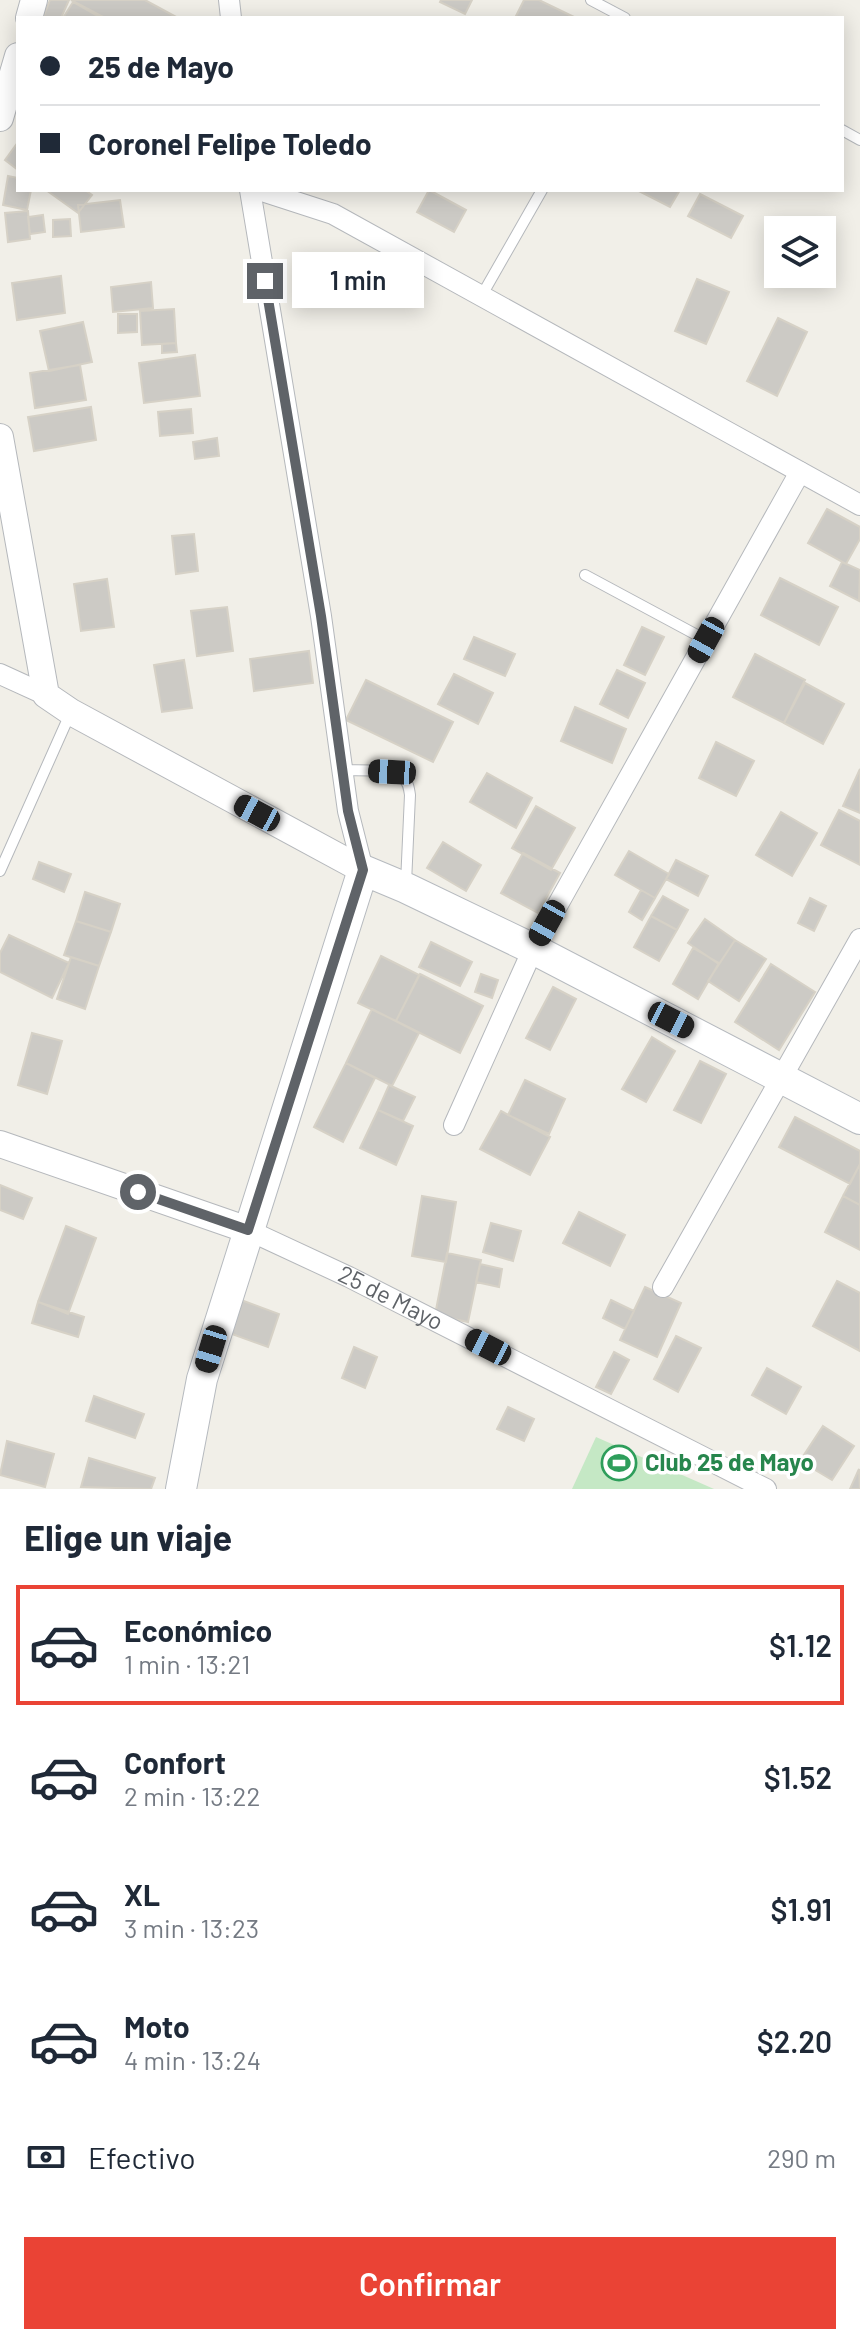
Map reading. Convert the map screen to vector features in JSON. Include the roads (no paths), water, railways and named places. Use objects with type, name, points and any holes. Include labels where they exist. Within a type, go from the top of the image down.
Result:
[{"type":"main road","points":[[181,1489],[202,1379],[363,870],[533,949],[860,1119]]},
{"type":"street","points":[[0,118],[16,63]]},
{"type":"street","points":[[250,192],[321,616],[348,811],[363,870]]},
{"type":"street","points":[[265,192],[333,214],[860,505]]},
{"type":"street","points":[[0,437],[46,695]]},
{"type":"street","points":[[454,1125],[533,949],[800,472]]},
{"type":"street","points":[[0,674],[46,695],[71,712],[363,870]]},
{"type":"street","points":[[663,1287],[860,939]]},
{"type":"street","name":"25 de Mayo","points":[[0,1144],[248,1230],[349,1277],[766,1489]]},
{"type":"lane","points":[[591,0],[621,16]]},
{"type":"lane","points":[[482,295],[541,192]]},
{"type":"lane","points":[[585,575],[706,640]]},
{"type":"lane","points":[[0,871],[71,712]]},
{"type":"lane","points":[[342,770],[392,772],[402,776],[409,785],[406,888]]},
{"type":"place","name":"Club 25 de Mayo","points":[[619,1463]]}]
